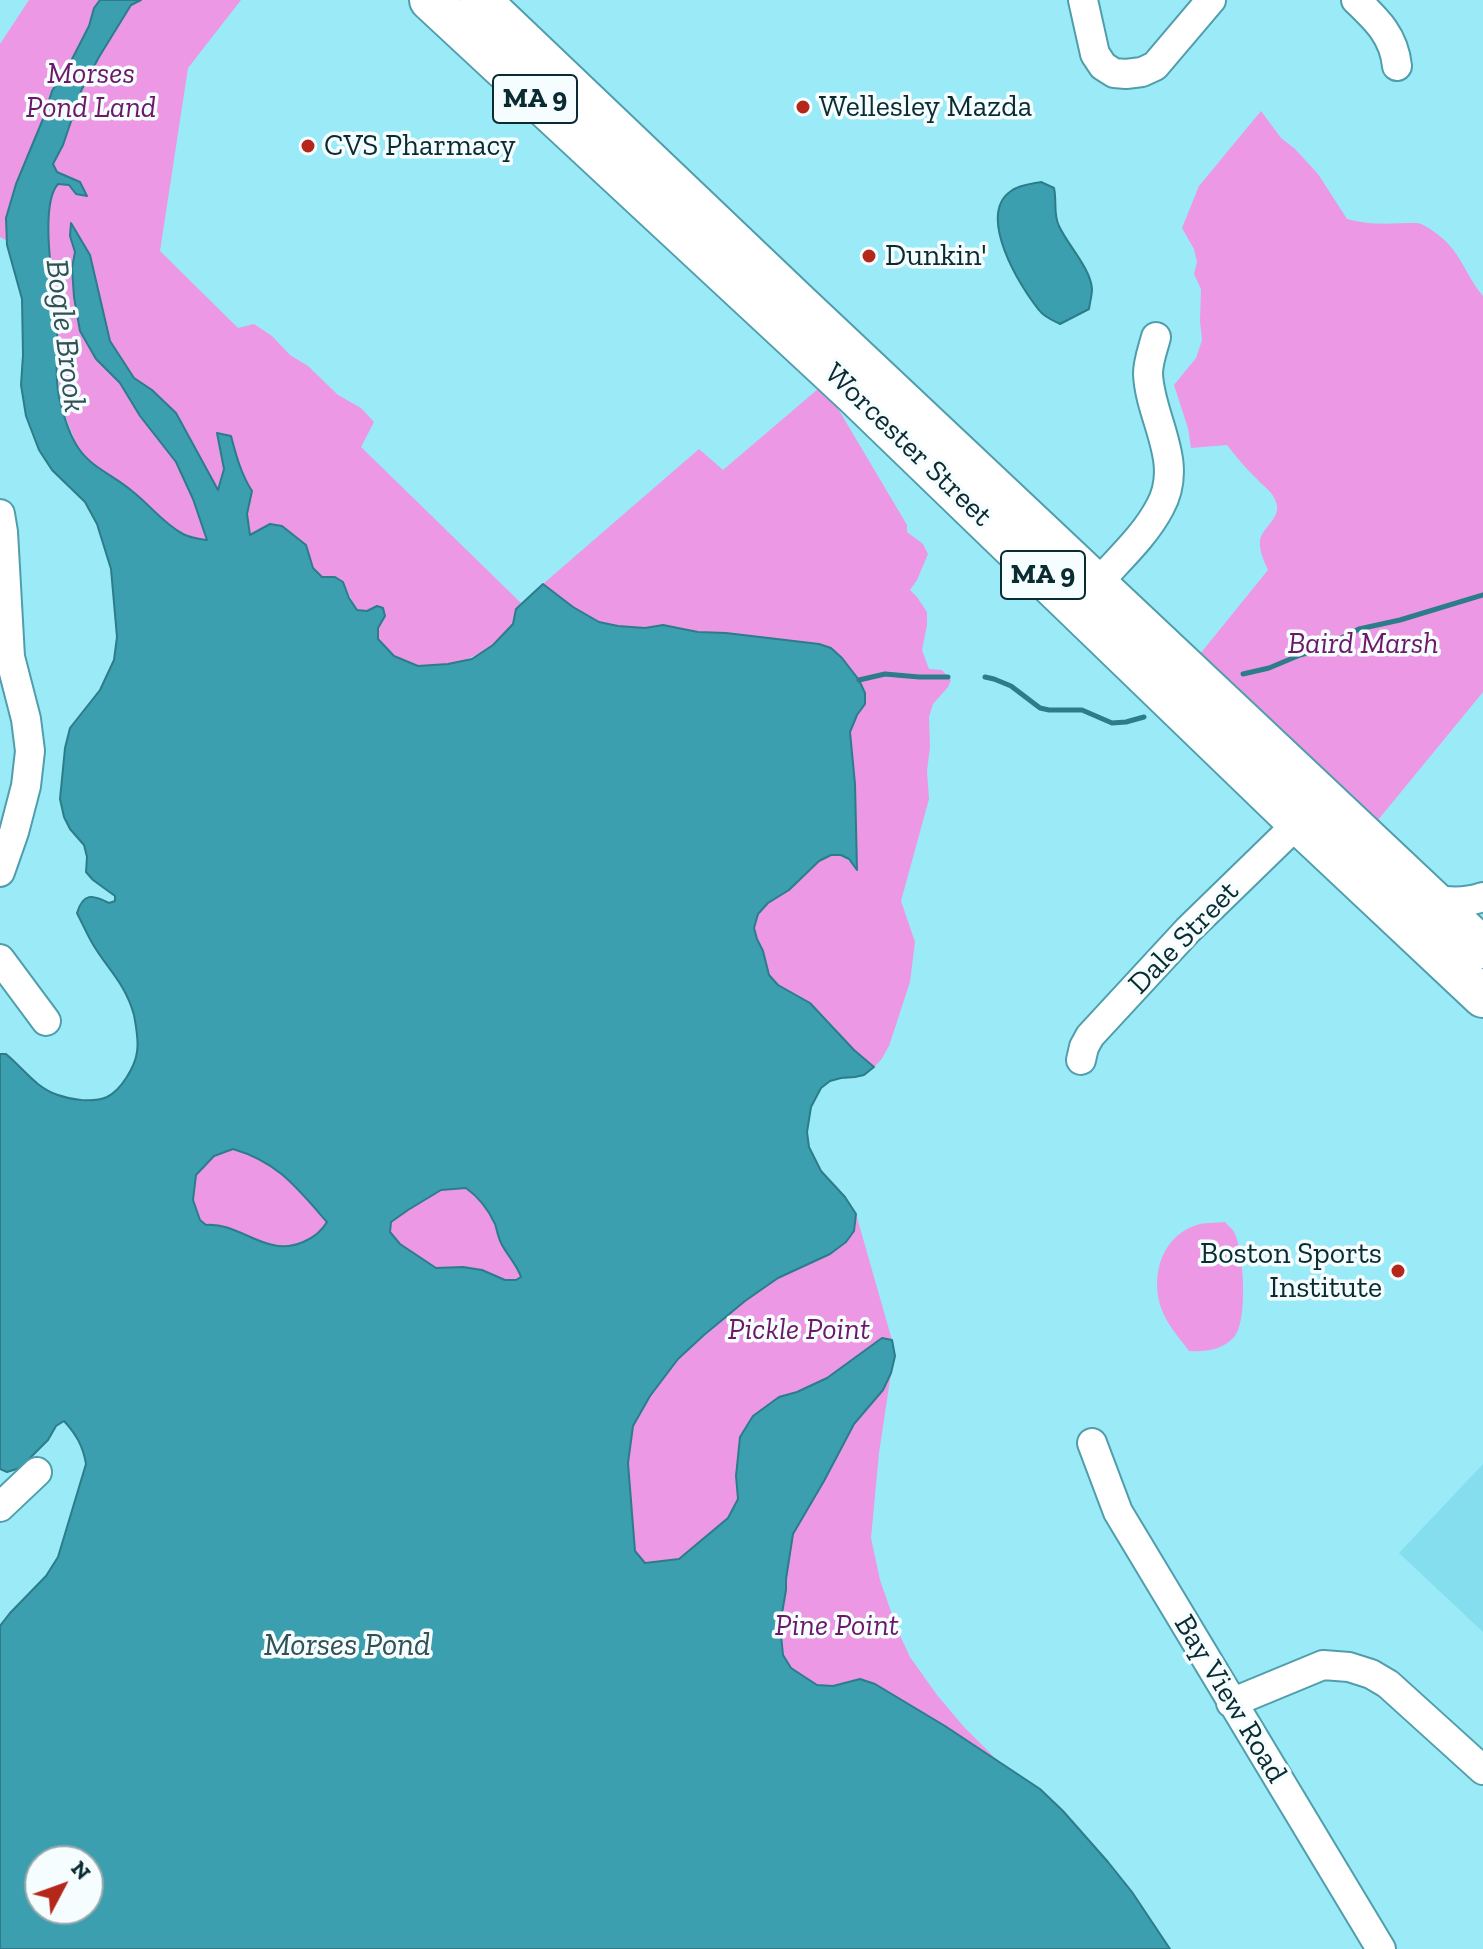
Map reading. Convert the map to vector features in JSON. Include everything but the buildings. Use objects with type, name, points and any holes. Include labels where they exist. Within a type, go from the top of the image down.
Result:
[{"type":"highway","name":"Worcester Street","points":[[430,0],[877,415],[1298,823],[1483,997]]},
{"type":"highway","name":"Worcester Street","points":[[480,0],[1483,948]]},
{"type":"street","points":[[1083,0],[1095,54],[1103,66],[1114,73],[1126,74],[1155,66],[1211,0]]},
{"type":"street","points":[[1356,0],[1384,28],[1397,66]]},
{"type":"street","points":[[1097,584],[1153,519],[1166,492],[1169,478],[1165,440],[1150,390],[1148,371],[1156,337]]},
{"type":"street","points":[[0,514],[10,657],[26,719],[30,751],[26,786],[0,872]]},
{"type":"street","name":"Dale Street","points":[[1081,1060],[1090,1036],[1188,930],[1298,823]]},
{"type":"street","points":[[1430,898],[1456,902],[1483,897]]},
{"type":"street","points":[[0,959],[46,1021]]},
{"type":"street","name":"Bay View Road","points":[[1092,1443],[1118,1512],[1381,1949]]},
{"type":"street","points":[[0,1507],[37,1472]]},
{"type":"street","points":[[1231,1703],[1323,1665],[1349,1667],[1388,1684],[1483,1770]]},
{"type":"shaded area","points":[[1483,1464],[1483,1632],[1399,1553]]},
{"type":"green space","name":"Morses Pond Land","points":[[29,0],[241,0],[188,68],[160,251],[238,328],[254,324],[272,336],[290,355],[308,366],[338,395],[361,408],[374,422],[361,447],[521,603],[512,625],[488,648],[472,657],[438,666],[404,662],[381,643],[374,621],[367,612],[357,610],[339,579],[322,578],[313,568],[305,544],[270,524],[250,535],[247,514],[252,491],[242,472],[231,436],[217,434],[224,469],[218,491],[176,413],[134,378],[110,341],[96,282],[70,236],[75,252],[72,268],[80,331],[96,359],[120,383],[140,416],[176,462],[207,541],[173,528],[79,450],[62,405],[57,317],[50,264],[0,237],[0,44]]},
{"type":"green space","name":"Baird Marsh","points":[[1261,111],[1281,138],[1318,174],[1347,219],[1425,226],[1450,246],[1483,296],[1483,692],[1378,820],[1200,654],[1268,570],[1260,540],[1277,508],[1275,498],[1227,445],[1191,448],[1174,385],[1196,358],[1202,340],[1201,289],[1194,274],[1197,262],[1194,249],[1182,228],[1199,186]]},
{"type":"green space","points":[[818,389],[837,407],[907,525],[907,532],[923,544],[928,554],[910,590],[927,612],[922,650],[929,669],[942,670],[951,680],[933,704],[929,717],[929,799],[901,901],[915,942],[910,982],[889,1046],[874,1067],[814,1006],[772,979],[755,926],[763,908],[789,890],[821,860],[838,855],[856,869],[855,784],[850,732],[865,704],[859,680],[842,658],[819,644],[698,632],[663,625],[645,628],[599,622],[543,584],[699,449],[723,470]]},
{"type":"green space","points":[[233,1149],[275,1169],[327,1222],[315,1235],[287,1245],[254,1241],[206,1225],[200,1220],[193,1200],[196,1175],[214,1156]]},
{"type":"green space","points":[[466,1188],[485,1205],[499,1241],[521,1277],[516,1280],[505,1280],[482,1270],[463,1267],[436,1268],[400,1244],[390,1232],[391,1223],[441,1190]]},
{"type":"green space","name":"Pickle Point","points":[[856,1214],[892,1340],[882,1339],[827,1378],[779,1397],[740,1437],[736,1476],[738,1499],[728,1518],[679,1559],[645,1563],[635,1551],[628,1463],[633,1426],[650,1396],[678,1359],[745,1301],[778,1278],[830,1254],[846,1242],[854,1230]]},
{"type":"green space","points":[[1225,1222],[1234,1232],[1240,1254],[1243,1301],[1239,1327],[1235,1336],[1220,1347],[1189,1351],[1169,1325],[1160,1303],[1157,1277],[1160,1264],[1172,1241],[1182,1232],[1205,1223]]},
{"type":"green space","name":"Pine Point","points":[[891,1373],[871,1538],[880,1580],[910,1657],[937,1695],[995,1758],[875,1684],[846,1682],[833,1686],[817,1685],[791,1668],[783,1655],[780,1625],[793,1534],[854,1424],[883,1390]]},
{"type":"water","name":"Morses Pond","points":[[100,0],[141,0],[131,5],[99,57],[82,89],[63,145],[53,164],[57,172],[80,182],[87,196],[76,194],[69,185],[58,184],[52,195],[48,230],[57,324],[59,397],[72,437],[90,461],[139,496],[176,530],[207,540],[176,462],[140,416],[120,383],[96,359],[80,331],[74,297],[72,268],[75,252],[70,236],[71,223],[90,255],[110,341],[134,378],[176,413],[218,490],[224,469],[217,433],[231,436],[252,491],[247,514],[250,535],[270,524],[282,526],[306,545],[313,568],[322,577],[335,577],[343,582],[357,610],[367,611],[377,606],[383,608],[385,616],[378,628],[378,639],[394,656],[418,666],[472,659],[493,645],[513,624],[516,609],[543,584],[599,622],[645,628],[663,625],[698,632],[819,644],[831,648],[859,680],[865,693],[865,704],[850,732],[857,870],[849,859],[841,855],[831,855],[819,861],[789,890],[768,903],[758,914],[754,928],[769,975],[778,985],[810,1003],[874,1067],[864,1075],[830,1081],[821,1088],[811,1107],[807,1132],[809,1147],[821,1171],[856,1214],[854,1231],[846,1242],[830,1254],[778,1278],[745,1301],[678,1359],[650,1396],[633,1426],[628,1463],[635,1551],[645,1563],[679,1559],[728,1518],[738,1499],[736,1476],[740,1437],[753,1416],[779,1397],[827,1378],[882,1338],[892,1340],[895,1356],[883,1390],[854,1424],[793,1534],[780,1625],[783,1655],[791,1668],[817,1685],[833,1686],[860,1679],[875,1684],[1040,1789],[1108,1862],[1170,1949],[0,1949],[0,1626],[46,1576],[58,1557],[86,1464],[78,1441],[64,1421],[56,1426],[48,1440],[20,1468],[7,1472],[0,1469],[0,1054],[6,1054],[50,1092],[89,1100],[107,1097],[122,1084],[136,1058],[138,1047],[130,1003],[77,913],[82,902],[89,897],[109,903],[115,901],[115,896],[86,872],[84,845],[70,829],[60,799],[70,728],[100,690],[114,660],[117,637],[111,569],[97,524],[85,502],[52,470],[39,450],[26,416],[21,385],[22,299],[7,245],[6,218],[16,184],[52,91],[89,26],[94,8]],"holes":[[[233,1149],[249,1154],[286,1178],[327,1222],[323,1228],[304,1242],[281,1246],[264,1243],[232,1229],[206,1225],[200,1220],[193,1200],[196,1175],[214,1156]],[[466,1188],[479,1200],[495,1224],[501,1243],[521,1277],[516,1280],[505,1280],[482,1270],[463,1267],[436,1268],[400,1244],[390,1232],[391,1222],[441,1190]]]},
{"type":"water","points":[[1041,182],[1054,188],[1057,221],[1091,281],[1089,309],[1060,324],[1043,315],[1031,299],[1013,269],[999,233],[1001,202],[1014,189]]},
{"type":"waterway","points":[[1243,674],[1318,650],[1359,629],[1483,595]]},
{"type":"waterway","points":[[859,680],[885,674],[948,677]]},
{"type":"waterway","points":[[985,677],[1011,686],[1040,708],[1082,710],[1112,723],[1144,717]]},
{"type":"place","name":"Wellesley Mazda","points":[[803,107]]},
{"type":"place","name":"CVS Pharmacy","points":[[308,146]]},
{"type":"place","name":"Dunkin'","points":[[869,256]]},
{"type":"place","name":"Boston Sports Institute","points":[[1398,1271]]},
{"type":"water label","name":"Bogle Brook","points":[[65,336]]}]
